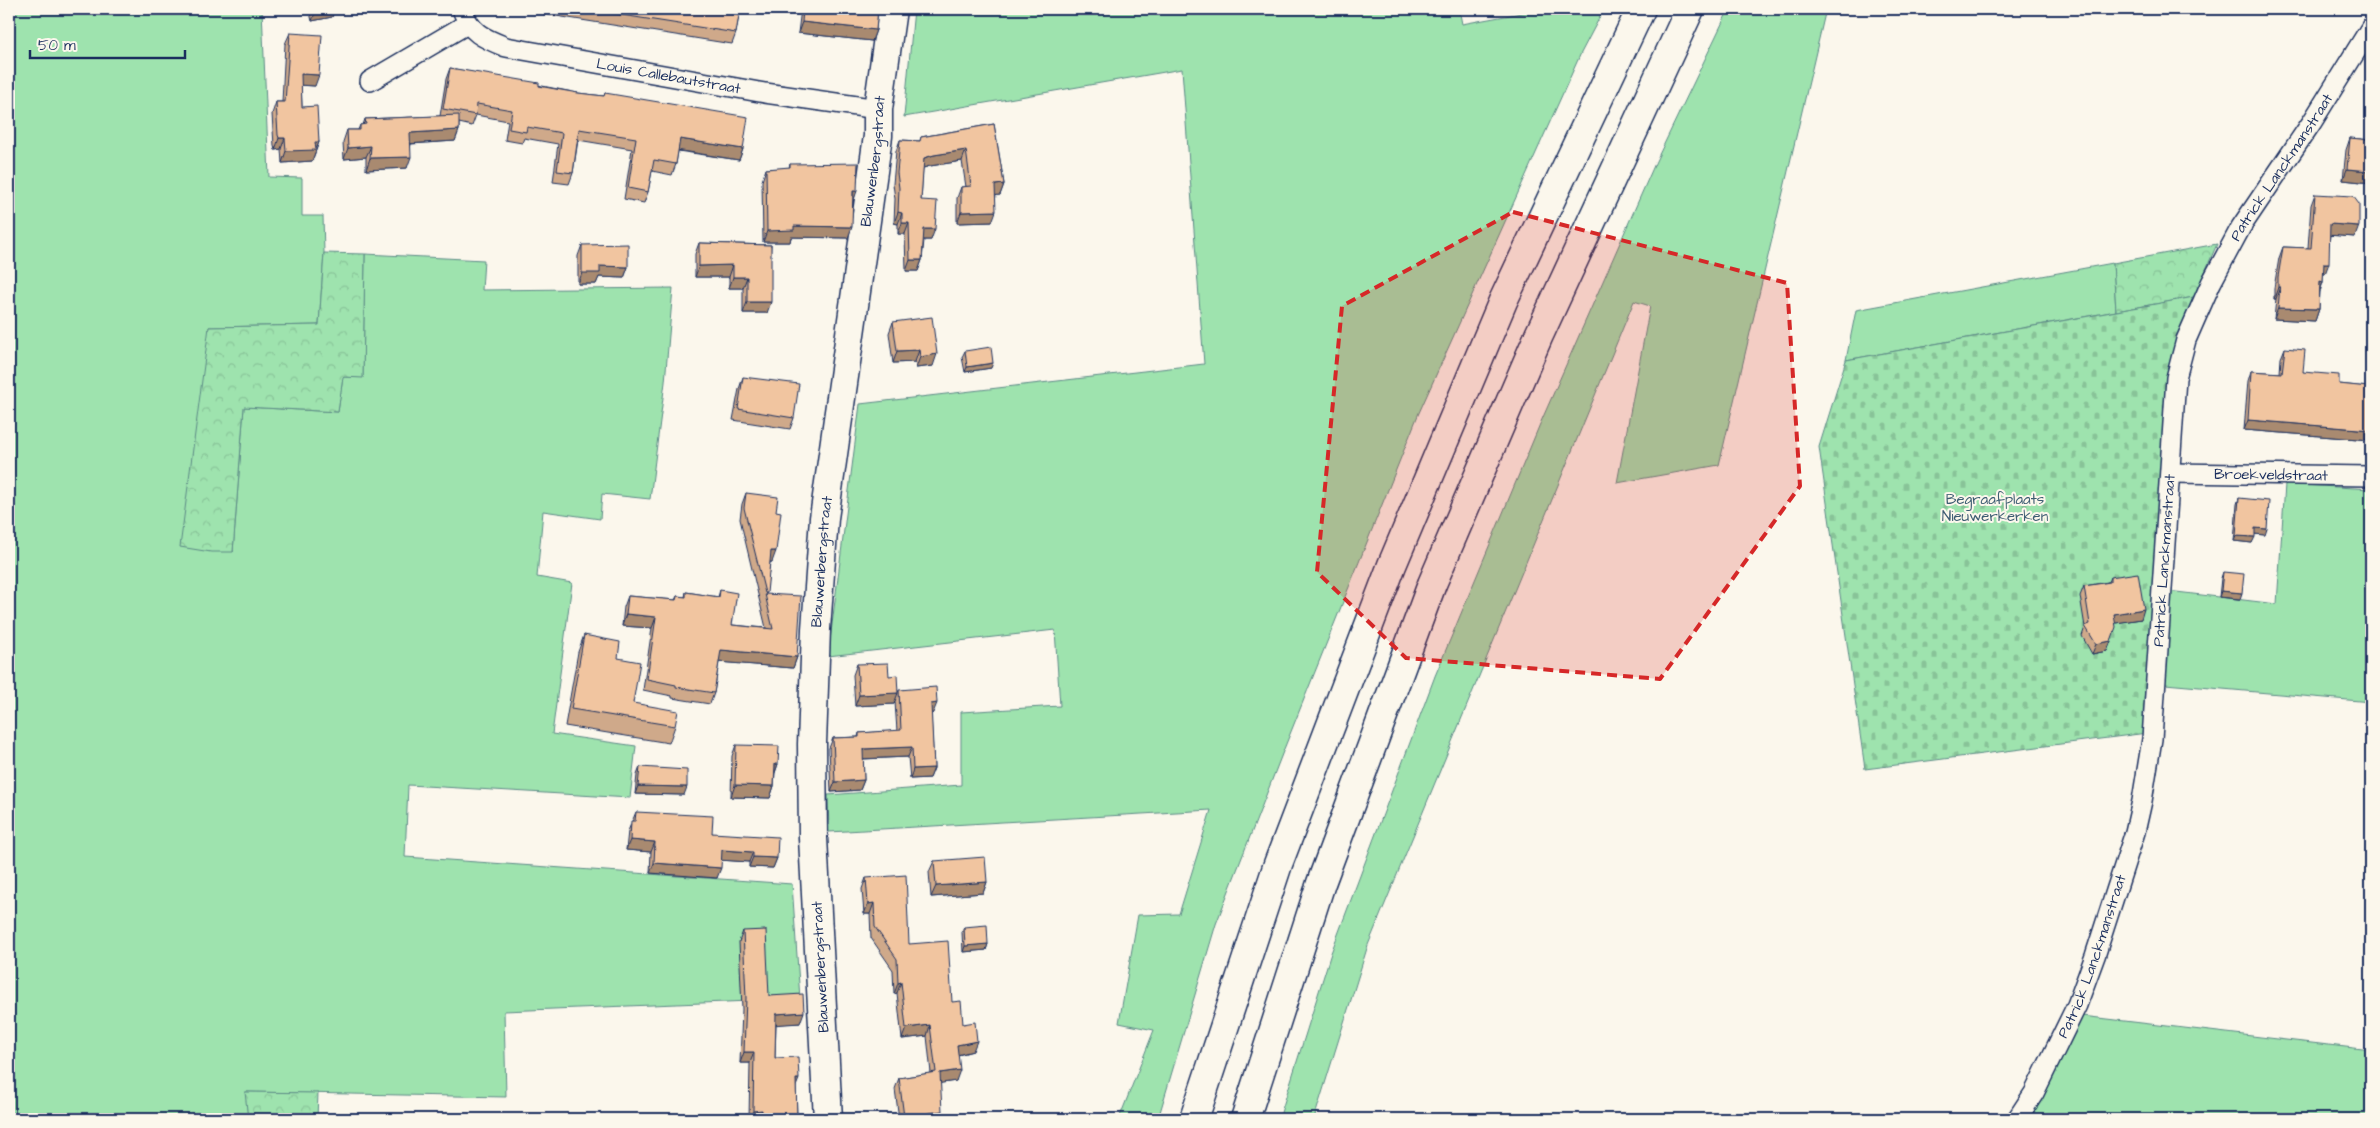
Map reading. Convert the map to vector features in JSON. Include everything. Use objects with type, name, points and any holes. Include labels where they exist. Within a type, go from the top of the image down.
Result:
[{"type":"main road","name":"Blauwenbergstraat","points":[[828,1119],[813,838],[812,744],[816,628],[824,518],[878,136],[878,109],[892,9]]},
{"type":"main road","points":[[1194,1119],[1278,864],[1392,565],[1503,301],[1641,9]]},
{"type":"main road","points":[[1244,1119],[1321,882],[1432,584],[1539,335],[1690,9]]},
{"type":"street","name":"Louis Callebautstraat","points":[[370,81],[464,16],[484,38],[506,47],[756,91],[878,109]]},
{"type":"street","name":"Patrick Lanckmanstraat","points":[[2017,1119],[2034,1093],[2077,1005],[2135,832],[2142,801],[2152,739],[2176,378],[2186,340],[2211,283],[2241,227],[2312,122],[2371,27]]},
{"type":"street","name":"Broekveldstraat","points":[[2171,472],[2371,476]]},
{"type":"highlighted area","points":[[1513,212],[1787,283],[1800,486],[1660,679],[1406,658],[1317,572],[1342,306]]},
{"type":"green space","points":[[9,9],[262,9],[269,177],[302,178],[302,216],[323,216],[324,253],[319,325],[209,327],[233,552],[244,407],[338,412],[343,377],[363,377],[365,254],[484,260],[482,290],[673,288],[665,382],[650,499],[602,494],[600,519],[543,511],[537,577],[572,583],[552,734],[636,746],[630,798],[408,785],[405,857],[792,884],[800,999],[504,1011],[506,1097],[246,1092],[248,1119],[9,1119]]},
{"type":"green space","points":[[914,9],[1459,9],[1462,24],[1532,11],[1532,9],[1604,9],[1581,53],[1418,415],[1216,924],[1158,1119],[1119,1119],[1154,1030],[1119,1023],[1138,915],[1179,914],[1211,810],[829,832],[828,795],[961,785],[961,712],[1060,706],[1055,630],[828,656],[860,404],[1204,364],[1182,69],[904,117]]},
{"type":"green space","points":[[1729,9],[1826,9],[1719,465],[1617,483],[1650,306],[1634,301],[1368,945],[1314,1119],[1279,1119],[1331,953],[1435,676],[1540,424],[1656,161]]},
{"type":"green space","points":[[2217,244],[2194,297],[2116,311],[2113,263]]},
{"type":"green space","points":[[324,253],[365,254],[363,378],[343,377],[338,412],[244,407],[233,552],[211,552],[180,547],[209,327],[319,325]]},
{"type":"green space","points":[[2113,263],[2116,311],[1846,360],[1856,310]]},
{"type":"green space","name":"Begraafplaats Nieuwerkerken","points":[[2194,297],[2178,336],[2147,733],[1865,769],[1819,447],[1846,360]]},
{"type":"green space","points":[[2285,484],[2371,489],[2371,702],[2165,684],[2168,591],[2277,604]]},
{"type":"green space","points":[[2082,1016],[2371,1050],[2371,1119],[2028,1119]]},
{"type":"green space","points":[[245,1092],[318,1093],[317,1119],[248,1119]]},
{"type":"building","points":[[584,9],[740,9],[736,33]]},
{"type":"building","points":[[803,9],[878,9],[876,30],[802,22]]},
{"type":"building","points":[[290,33],[322,35],[319,75],[301,74],[302,107],[317,106],[319,142],[315,142],[316,150],[286,151],[285,138],[279,138],[278,135],[276,102],[285,102]]},
{"type":"building","points":[[450,68],[539,83],[539,86],[578,93],[604,96],[605,93],[748,117],[743,149],[680,139],[676,164],[654,160],[648,192],[628,188],[636,138],[579,129],[573,173],[557,171],[562,133],[527,127],[526,132],[509,129],[512,110],[477,104],[476,115],[443,109]]},
{"type":"building","points":[[459,115],[459,130],[410,133],[411,157],[370,158],[371,146],[348,148],[347,130],[360,130],[360,125],[366,124],[365,119]]},
{"type":"building","points":[[994,124],[1004,184],[995,185],[996,211],[961,212],[961,187],[971,186],[966,150],[924,158],[921,200],[937,201],[935,229],[924,229],[922,260],[910,260],[909,223],[902,223],[902,213],[898,212],[899,188],[897,173],[900,140],[920,141],[921,137]]},
{"type":"building","points":[[2350,138],[2371,140],[2371,171],[2347,169]]},
{"type":"building","points":[[858,163],[857,191],[853,191],[852,227],[794,226],[794,230],[767,231],[766,169],[790,167],[790,164]]},
{"type":"building","points":[[2315,194],[2353,196],[2359,204],[2359,226],[2330,224],[2329,263],[2324,263],[2323,282],[2320,281],[2319,309],[2278,308],[2280,287],[2278,287],[2278,277],[2283,247],[2311,248]]},
{"type":"building","points":[[699,243],[771,245],[771,302],[747,302],[747,277],[733,277],[733,265],[699,266]]},
{"type":"building","points":[[628,244],[628,267],[600,266],[600,273],[582,273],[582,245]]},
{"type":"building","points":[[932,317],[937,354],[920,357],[919,350],[897,351],[893,322]]},
{"type":"building","points":[[991,347],[993,363],[967,367],[965,351]]},
{"type":"building","points":[[2285,348],[2305,350],[2303,372],[2339,375],[2339,384],[2369,387],[2371,380],[2371,430],[2248,420],[2251,371],[2282,373]]},
{"type":"building","points":[[743,377],[799,384],[794,418],[738,409]]},
{"type":"building","points":[[746,493],[778,497],[776,511],[781,512],[776,551],[771,551],[767,593],[765,593],[744,508]]},
{"type":"building","points":[[2239,498],[2269,501],[2267,529],[2255,528],[2255,537],[2236,536]]},
{"type":"building","points":[[2223,572],[2244,574],[2242,593],[2221,591]]},
{"type":"building","points":[[2138,573],[2144,609],[2114,614],[2116,627],[2111,641],[2096,644],[2085,626],[2090,624],[2084,586],[2110,582],[2110,577]]},
{"type":"building","points":[[720,590],[737,593],[732,625],[773,629],[765,594],[801,596],[797,657],[721,650],[714,693],[676,687],[676,685],[647,679],[656,617],[626,614],[628,596],[676,600],[677,596],[686,597],[686,592],[719,597]]},
{"type":"building","points":[[584,635],[620,642],[618,658],[640,662],[633,703],[678,711],[675,726],[571,709]]},
{"type":"building","points":[[888,663],[889,676],[897,675],[898,693],[859,695],[857,664]]},
{"type":"building","points":[[936,687],[937,703],[931,704],[934,768],[913,769],[912,747],[863,749],[864,780],[835,782],[833,738],[859,737],[859,733],[901,730],[899,690]]},
{"type":"building","points":[[736,745],[779,746],[778,764],[775,764],[774,786],[735,785]]},
{"type":"building","points":[[640,767],[687,770],[687,787],[638,786]]},
{"type":"building","points":[[636,812],[713,816],[712,833],[778,837],[777,858],[753,857],[753,852],[722,850],[721,868],[654,863],[655,842],[630,840],[631,821],[635,821]]},
{"type":"building","points":[[985,857],[987,882],[936,886],[934,861]]},
{"type":"building","points":[[906,875],[909,944],[948,941],[952,1002],[961,1001],[963,1024],[975,1022],[977,1041],[957,1045],[960,1070],[940,1073],[942,1111],[904,1117],[899,1078],[936,1072],[930,1025],[906,1028],[901,982],[898,983],[897,959],[875,927],[874,903],[868,904],[866,878]]},
{"type":"building","points":[[987,925],[988,944],[965,946],[964,927]]},
{"type":"building","points":[[766,930],[769,996],[803,994],[804,1012],[776,1014],[775,1058],[798,1057],[799,1079],[796,1079],[797,1119],[762,1119],[762,1110],[753,1111],[754,1052],[744,1052],[746,998],[743,931]]}]
